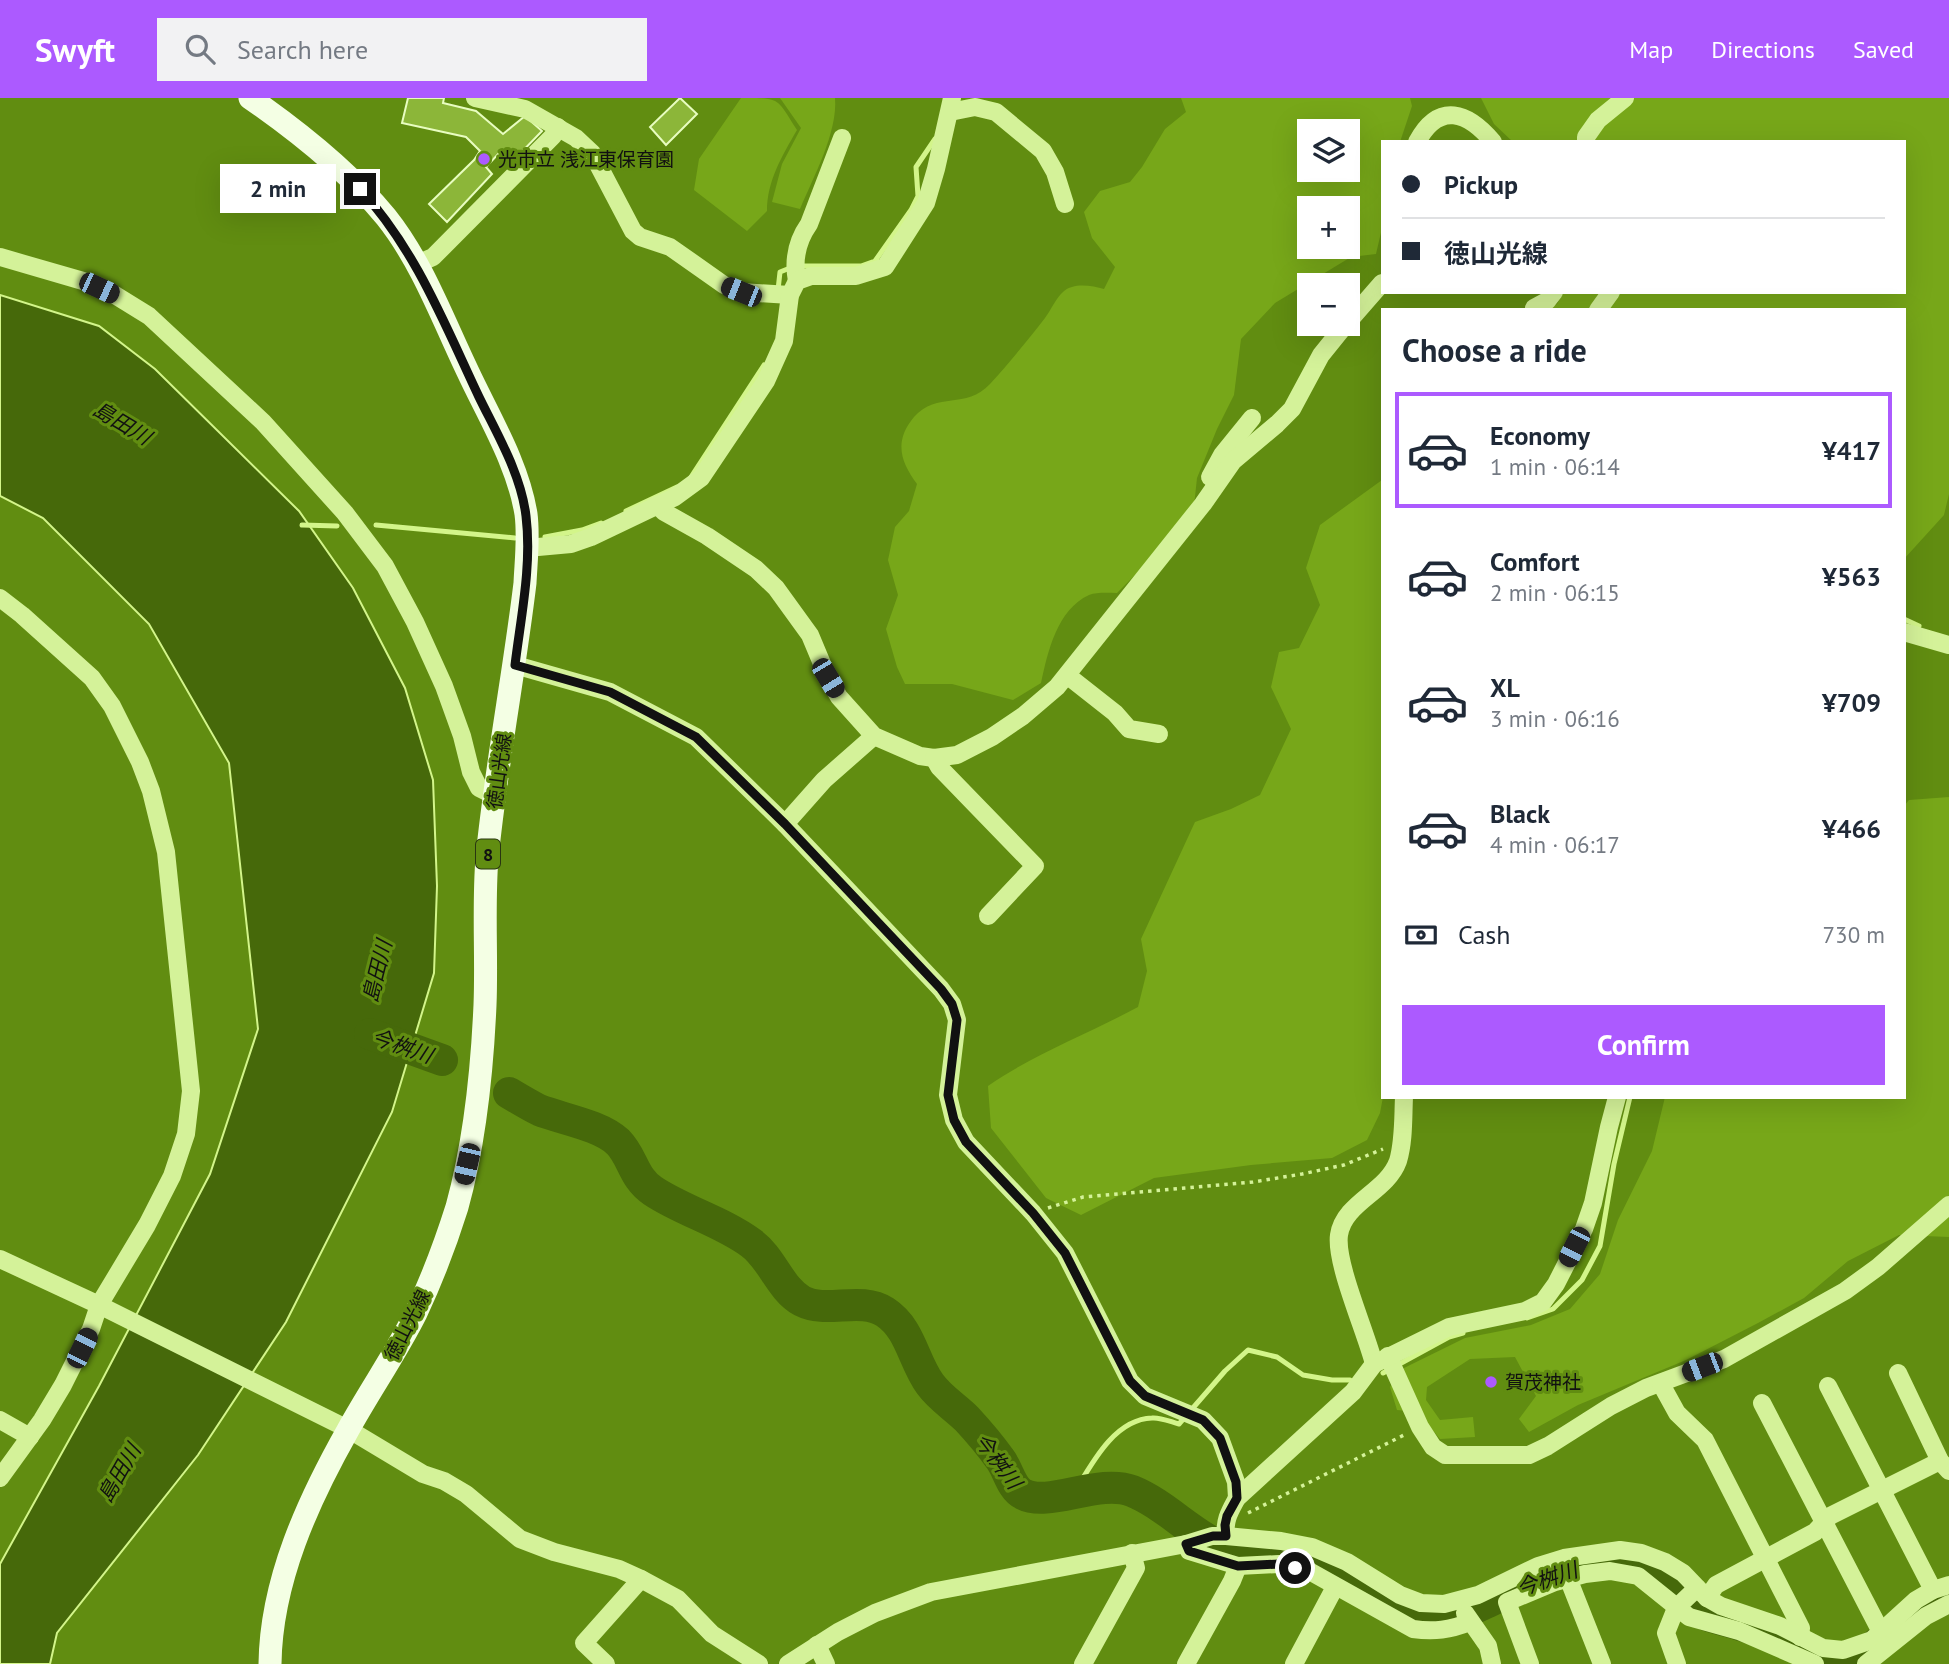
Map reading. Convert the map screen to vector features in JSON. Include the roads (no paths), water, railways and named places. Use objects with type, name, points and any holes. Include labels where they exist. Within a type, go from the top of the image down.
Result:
[{"type":"main road","name":"徳山光線","points":[[265,102],[360,189],[387,218],[417,264],[502,444],[518,484],[526,515],[527,548],[515,665],[487,860],[485,1005],[480,1082],[472,1142],[456,1208],[416,1312],[375,1387],[340,1425],[281,1585],[270,1640],[270,1664]]},
{"type":"street","points":[[475,98],[525,109],[576,138],[592,153],[633,231],[640,237],[670,247],[724,285],[741,292],[793,288],[811,276],[856,276],[885,267],[926,203],[951,105],[996,112],[1043,151],[1055,172],[1065,204]]},
{"type":"street","points":[[1586,140],[1598,120],[1625,98]]},
{"type":"street","points":[[1418,140],[1428,124],[1446,115],[1464,116],[1479,126],[1491,140]]},
{"type":"street","points":[[417,264],[433,257],[553,136],[558,127]]},
{"type":"street","points":[[527,548],[571,544],[591,537],[675,497],[701,478],[766,380],[784,341],[796,250],[801,235],[809,224],[842,138]]},
{"type":"street","points":[[0,257],[83,281],[115,295],[149,316],[281,442],[345,513],[385,566],[415,622],[444,686],[462,736],[471,772],[479,788],[495,796]]},
{"type":"street","points":[[1360,309],[1381,285]]},
{"type":"street","points":[[1534,308],[1547,301],[1552,294]]},
{"type":"street","points":[[657,505],[756,569],[776,588],[810,635],[839,697],[874,736],[920,756],[934,758],[957,755],[992,737],[1023,716],[1068,676],[1119,607],[1203,504],[1233,461],[1292,409],[1321,355],[1336,336]]},
{"type":"street","points":[[1203,504],[1210,474],[1252,418]]},
{"type":"street","points":[[0,598],[92,678],[112,706],[140,762],[151,791],[166,852],[191,1091],[186,1134],[172,1176],[107,1309],[91,1329],[63,1385],[0,1478]]},
{"type":"street","points":[[1906,633],[1949,645]]},
{"type":"street","points":[[515,665],[610,692],[696,737],[785,824],[941,989],[952,1004],[957,1020],[948,1095],[954,1120],[966,1142],[1033,1213],[1065,1253],[1130,1381],[1145,1396],[1203,1420],[1220,1438],[1236,1482],[1237,1498],[1226,1530]]},
{"type":"street","points":[[1068,676],[1115,713],[1129,729],[1159,734]]},
{"type":"street","points":[[785,824],[824,780],[874,736]]},
{"type":"street","points":[[934,758],[939,767],[1035,866],[988,916]]},
{"type":"street","points":[[1404,1099],[1402,1141],[1397,1163],[1382,1186],[1344,1220],[1339,1235],[1339,1257],[1368,1340],[1433,1447],[1445,1454],[1529,1455],[1548,1446],[1611,1406],[1646,1388],[1724,1359],[1845,1291],[1878,1267],[1949,1205]]},
{"type":"street","points":[[1237,1498],[1353,1392],[1381,1360],[1449,1327],[1525,1311],[1543,1302],[1556,1284],[1584,1229],[1593,1203],[1616,1099]]},
{"type":"street","points":[[0,1259],[340,1425],[423,1474],[466,1493],[520,1539],[554,1552],[619,1569],[641,1579],[678,1599],[712,1634],[759,1664]]},
{"type":"street","points":[[1677,1664],[1666,1633],[1676,1608],[1815,1532],[1830,1516],[1883,1490],[1945,1466],[1898,1373]]},
{"type":"street","points":[[1661,1384],[1677,1413],[1705,1440],[1801,1628],[1800,1637]]},
{"type":"street","points":[[788,1664],[838,1632],[875,1613],[932,1592],[1186,1544],[1226,1530],[1312,1547],[1347,1562],[1401,1595],[1421,1603],[1444,1604],[1478,1595],[1538,1566],[1564,1558],[1620,1550],[1641,1553],[1665,1562],[1683,1573],[1702,1593],[1721,1606],[1780,1626],[1823,1648],[1843,1650],[1855,1656],[1916,1600],[1941,1588],[1883,1490],[1828,1386]]},
{"type":"street","points":[[1762,1403],[1881,1632]]},
{"type":"street","points":[[0,1420],[30,1437]]},
{"type":"street","points":[[1186,1544],[1189,1551],[1238,1566],[1279,1564],[1311,1572],[1413,1629],[1432,1632],[1470,1622]]},
{"type":"street","points":[[1083,1664],[1136,1568],[1132,1553]]},
{"type":"street","points":[[1186,1664],[1238,1566]]},
{"type":"street","points":[[1530,1664],[1507,1602],[1568,1578],[1611,1571],[1638,1576],[1689,1617],[1739,1631],[1815,1664]]},
{"type":"street","points":[[1568,1578],[1602,1664]]},
{"type":"street","points":[[606,1664],[584,1643],[641,1579]]},
{"type":"street","points":[[1294,1664],[1335,1587]]},
{"type":"street","points":[[1460,1600],[1470,1622],[1481,1633],[1488,1646],[1492,1664]]},
{"type":"street","points":[[1866,1664],[1926,1616],[1949,1604]]},
{"type":"street","points":[[1488,1646],[1519,1633]]},
{"type":"street","points":[[817,1645],[827,1664]]},
{"type":"water","name":"島田川","points":[[0,295],[99,326],[155,369],[299,511],[353,588],[405,688],[433,780],[437,886],[434,973],[392,1112],[286,1322],[198,1455],[57,1633],[50,1664],[0,1664],[0,1564],[99,1386],[210,1174],[258,1029],[229,763],[149,624],[43,518],[0,496]]},
{"type":"waterway","points":[[800,266],[861,266],[875,261],[918,196],[916,167],[935,139]]},
{"type":"waterway","points":[[778,290],[780,272],[790,268]]},
{"type":"waterway","points":[[691,477],[764,365]]},
{"type":"waterway","points":[[626,511],[677,487]]},
{"type":"waterway","points":[[545,537],[582,530],[601,523]]},
{"type":"waterway","points":[[302,525],[337,526]]},
{"type":"waterway","points":[[376,525],[515,538]]},
{"type":"waterway","points":[[1906,620],[1919,626]]},
{"type":"waterway","name":"今桝川","points":[[370,1034],[442,1060]]},
{"type":"waterway","name":"今桝川","points":[[509,1093],[539,1110],[610,1136],[623,1148],[646,1186],[751,1243],[794,1296],[802,1301],[822,1306],[865,1305],[875,1307],[894,1319],[906,1336],[930,1384],[980,1434],[1003,1463],[1015,1487],[1023,1494],[1046,1498],[1105,1488],[1132,1491],[1144,1496],[1219,1546],[1248,1552],[1278,1552],[1303,1558],[1340,1574],[1406,1614],[1433,1620],[1462,1614],[1564,1570],[1595,1563],[1621,1562],[1649,1568],[1674,1582],[1704,1614],[1774,1636],[1819,1659],[1840,1664],[1868,1651],[1920,1610],[1949,1597]]},
{"type":"waterway","points":[[1527,1318],[1553,1309],[1582,1280],[1600,1246],[1614,1164],[1630,1099]]},
{"type":"waterway","points":[[1383,1373],[1449,1337],[1463,1333]]},
{"type":"waterway","points":[[1074,1493],[1096,1457],[1115,1435],[1138,1420],[1152,1418],[1179,1424],[1225,1371],[1248,1350],[1277,1357],[1303,1375],[1350,1380]]},
{"type":"place","name":"光市立 浅江東保育園","points":[[484,159]]},
{"type":"place","name":"賀茂神社","points":[[1491,1382]]}]
